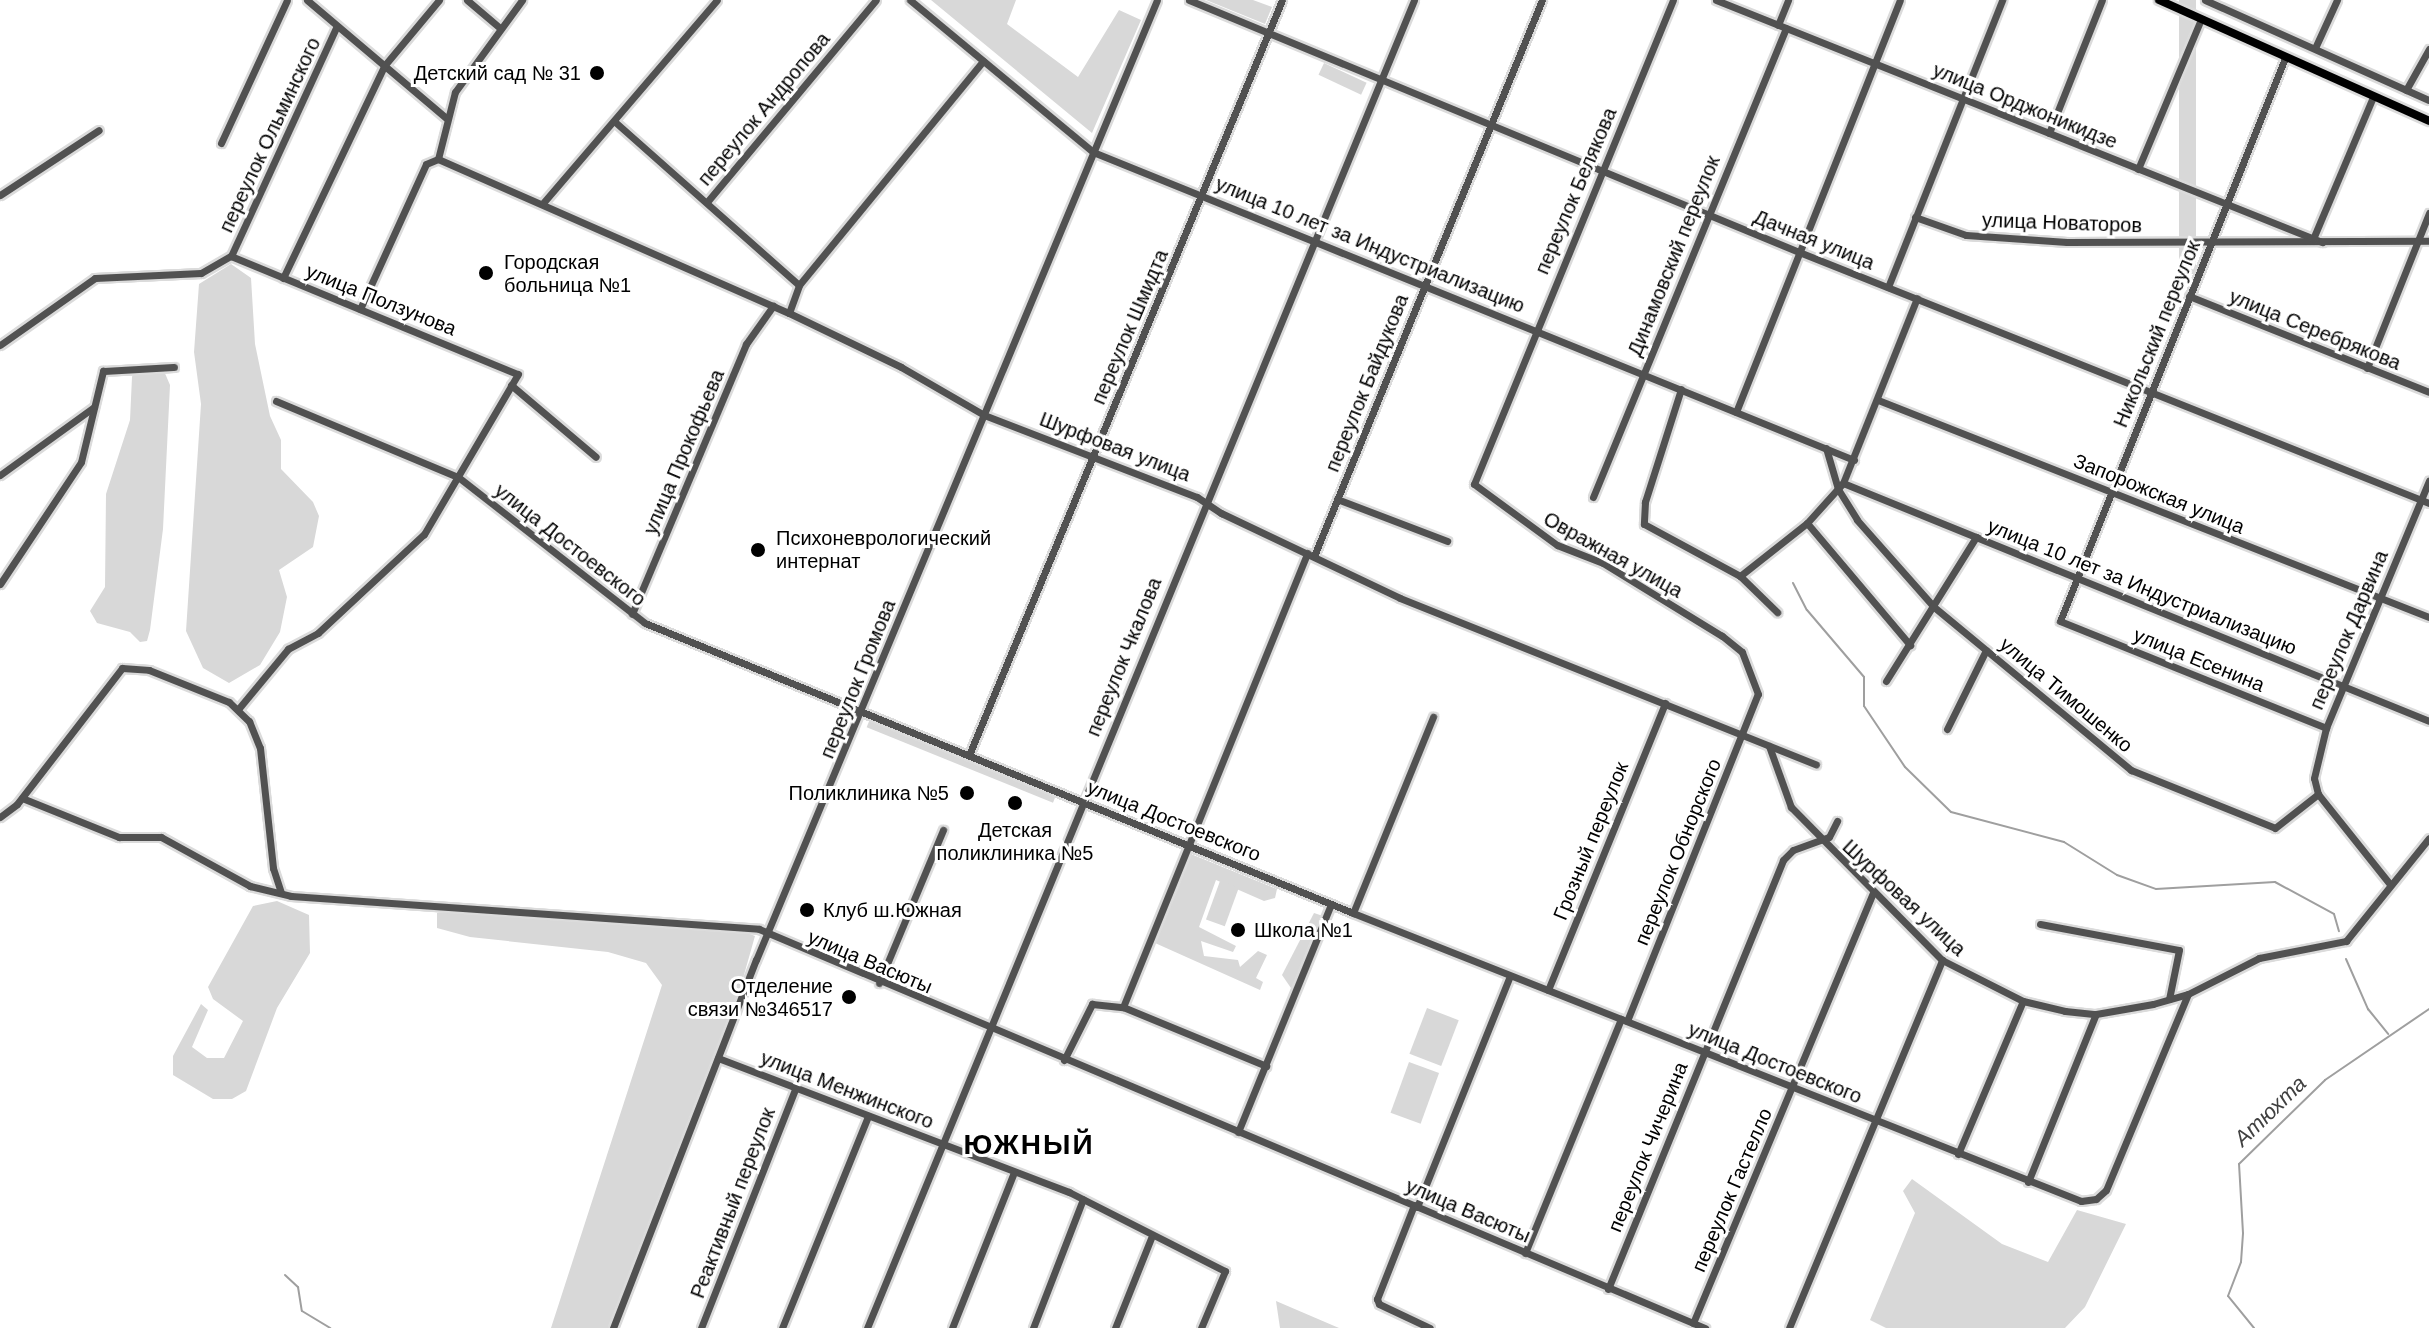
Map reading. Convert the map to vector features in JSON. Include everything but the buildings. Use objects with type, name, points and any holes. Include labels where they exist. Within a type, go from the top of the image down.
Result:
[{"type":"main road","points":[[2159,0],[2429,121]]},
{"type":"street","points":[[221,143],[287,0]]},
{"type":"street","points":[[307,0],[446,118]]},
{"type":"street","points":[[283,278],[384,66],[439,0]]},
{"type":"street","points":[[467,0],[500,28]]},
{"type":"street","points":[[360,309],[426,164],[438,159],[446,118],[467,70],[522,0]]},
{"type":"street","points":[[543,203],[717,0]]},
{"type":"street","name":"переулок Андропова","points":[[707,202],[876,0]]},
{"type":"street","name":"улица 10 лет за Индустриализацию","points":[[910,0],[1093,152],[1854,460]]},
{"type":"street","name":"переулок Громова","points":[[613,1328],[718,1058],[1157,0]]},
{"type":"street","name":"Дачная улица","points":[[1189,0],[1799,252],[2426,502]]},
{"type":"street","name":"переулок Шмидта","points":[[969,755],[1282,0]]},
{"type":"street","name":"переулок Чкалова","points":[[867,1328],[1312,239],[1414,0]]},
{"type":"street","name":"переулок Байдукова","points":[[1123,1007],[1310,554],[1337,499],[1542,0]]},
{"type":"street","name":"переулок Белякова","points":[[1474,484],[1673,0]]},
{"type":"street","name":"улица Орджоникидзе","points":[[1716,0],[2318,240]]},
{"type":"street","name":"Динамовский переулок","points":[[1593,497],[1709,214],[1782,26],[1788,0]]},
{"type":"street","points":[[1736,412],[1900,0]]},
{"type":"street","points":[[1888,287],[2002,0]]},
{"type":"street","points":[[2049,133],[2102,0]]},
{"type":"street","points":[[2205,0],[2224,4],[2429,100]]},
{"type":"street","points":[[2315,48],[2337,0]]},
{"type":"street","points":[[2138,169],[2201,19]]},
{"type":"street","name":"переулок Ольминского","points":[[231,256],[337,26]]},
{"type":"street","points":[[2406,90],[2429,49]]},
{"type":"street","name":"Никольский переулок","points":[[2060,621],[2285,58]]},
{"type":"street","points":[[789,313],[799,285],[983,61]]},
{"type":"street","points":[[2318,240],[2373,97]]},
{"type":"street","points":[[614,121],[799,285]]},
{"type":"street","points":[[0,195],[99,130]]},
{"type":"street","name":"Шурфовая улица","points":[[438,159],[789,313],[901,367],[984,415],[1093,455],[1205,503],[1400,598],[1816,764]]},
{"type":"street","points":[[2367,368],[2429,213]]},
{"type":"street","name":"улица Новаторов","points":[[1915,217],[1966,235],[2067,242],[2211,242]]},
{"type":"street","name":"улица Орджоникидзе","points":[[2211,242],[2429,241]]},
{"type":"street","points":[[0,345],[95,278],[201,273],[231,256]]},
{"type":"street","name":"улица Ползунова","points":[[231,256],[518,374],[511,385]]},
{"type":"street","name":"улица Серебрякова","points":[[2189,296],[2429,392]]},
{"type":"street","points":[[1740,576],[1807,523],[1840,486],[1854,460],[1917,298]]},
{"type":"street","name":"улица Прокофьева","points":[[632,614],[746,344],[773,306]]},
{"type":"street","points":[[0,584],[81,462],[103,371],[174,367]]},
{"type":"street","points":[[239,708],[288,649],[318,633],[393,568],[424,534],[511,385],[596,457]]},
{"type":"street","points":[[1681,389],[1645,502],[1644,524],[1740,576],[1777,612]]},
{"type":"street","name":"Запорожская улица","points":[[1878,400],[2429,617]]},
{"type":"street","name":"улица Достоевского","points":[[276,401],[458,477],[632,614],[862,714],[1353,913],[2081,1201],[2096,1199],[2106,1190],[2188,994]]},
{"type":"street","points":[[0,475],[94,407]]},
{"type":"street","name":"улица Тимошенко","points":[[1826,448],[1857,520],[1934,607],[2131,770],[2155,783],[2275,828],[2318,794]]},
{"type":"street","name":"переулок Дарвина","points":[[2318,794],[2314,778],[2326,728],[2378,598],[2426,502],[2429,481]]},
{"type":"street","name":"Овражная улица","points":[[1474,484],[1557,545],[1603,563],[1722,636],[1742,652],[1758,694]]},
{"type":"street","name":"улица 10 лет за Индустриализацию","points":[[1840,486],[1976,537],[2429,721]]},
{"type":"street","points":[[1337,499],[1447,541]]},
{"type":"street","points":[[1807,523],[1910,645]]},
{"type":"street","points":[[1886,681],[1976,537]]},
{"type":"street","name":"улица Есенина","points":[[2060,621],[2326,728]]},
{"type":"street","points":[[1947,729],[1986,650]]},
{"type":"street","points":[[0,817],[22,798],[122,668],[149,670],[239,708],[260,748],[273,868],[281,892]]},
{"type":"street","name":"переулок Обнорского","points":[[1525,1253],[1758,694]]},
{"type":"street","name":"Грозный переулок","points":[[1548,990],[1665,703]]},
{"type":"street","points":[[1353,913],[1433,717]]},
{"type":"street","name":"Шурфовая улица","points":[[1769,746],[1791,807],[1820,841],[1942,960],[2023,1001],[2096,1014],[2188,994],[2259,958],[2346,941],[2370,916],[2389,883]]},
{"type":"street","points":[[2318,794],[2389,883],[2429,838]]},
{"type":"street","name":"улица Васюты","points":[[22,798],[119,837],[161,837],[250,886],[281,892],[719,923],[769,934],[988,1029],[1705,1328]]},
{"type":"street","name":"переулок Чичерина","points":[[1608,1289],[1783,860],[1793,850],[1820,841],[1837,821]]},
{"type":"street","points":[[879,983],[943,830]]},
{"type":"street","name":"переулок Гастелло","points":[[1693,1323],[1873,892]]},
{"type":"street","points":[[1238,1132],[1331,904]]},
{"type":"street","points":[[2040,924],[2179,950],[2169,999]]},
{"type":"street","points":[[1789,1328],[1942,960]]},
{"type":"street","points":[[1430,1328],[1379,1304],[1510,976]]},
{"type":"street","points":[[1958,1154],[2023,1001]]},
{"type":"street","points":[[1064,1060],[1092,1004],[1123,1007],[1266,1066]]},
{"type":"street","points":[[2028,1182],[2096,1014]]},
{"type":"street","name":"улица Менжинского","points":[[718,1058],[1083,1199],[1151,1238],[1225,1271],[1201,1328]]},
{"type":"street","name":"Реактивный переулок","points":[[701,1328],[795,1089]]},
{"type":"street","points":[[782,1328],[868,1116]]},
{"type":"street","points":[[952,1328],[1014,1172]]},
{"type":"street","points":[[1033,1328],[1083,1199]]},
{"type":"street","points":[[1115,1328],[1151,1238]]},
{"type":"shaded area","points":[[931,0],[1016,0],[1007,24],[1078,77],[1119,10],[1141,20],[1092,133]]},
{"type":"shaded area","points":[[1206,0],[1253,0],[1272,7],[1265,24]]},
{"type":"shaded area","points":[[2179,0],[2196,0],[2196,274],[2179,274]]},
{"type":"shaded area","points":[[1324,63],[1367,83],[1361,95],[1319,75]]},
{"type":"shaded area","points":[[231,264],[251,278],[255,344],[270,416],[281,440],[281,469],[313,502],[319,516],[313,547],[279,570],[287,597],[280,632],[260,665],[229,683],[203,668],[186,631],[201,404],[194,352],[199,284]]},
{"type":"shaded area","points":[[164,371],[170,385],[163,529],[150,630],[147,641],[140,642],[130,632],[97,623],[90,611],[105,587],[106,494],[130,420],[133,373]]},
{"type":"shaded area","points":[[870,719],[1056,794],[1053,803],[867,727]]},
{"type":"shaded area","points":[[1191,854],[1277,889],[1275,898],[1264,901],[1216,880],[1199,927],[1236,946],[1233,952],[1201,941],[1204,956],[1238,960],[1240,967],[1258,951],[1267,955],[1256,978],[1263,982],[1260,990],[1155,943]]},
{"type":"shaded area","points":[[1220,881],[1239,888],[1225,926],[1206,920]]},
{"type":"shaded area","points":[[277,901],[309,915],[310,953],[277,1008],[246,1091],[232,1099],[213,1099],[173,1075],[173,1056],[201,1004],[208,1010],[192,1047],[207,1058],[224,1058],[243,1021],[213,999],[208,987],[253,906]]},
{"type":"shaded area","points":[[452,911],[740,930],[755,936],[740,989],[609,1328],[551,1328],[662,985],[646,963],[608,952],[470,937],[437,928],[437,913]]},
{"type":"shaded area","points":[[1314,913],[1323,916],[1293,991],[1282,975]]},
{"type":"shaded area","points":[[1427,1008],[1459,1020],[1441,1066],[1409,1054]]},
{"type":"shaded area","points":[[1409,1062],[1439,1073],[1421,1124],[1391,1113]]},
{"type":"shaded area","points":[[1912,1179],[2002,1244],[2048,1262],[2077,1210],[2126,1224],[2085,1307],[2065,1328],[1886,1328],[1870,1320],[1915,1213],[1903,1191]]},
{"type":"shaded area","points":[[1276,1301],[1339,1328],[1280,1328]]},
{"type":"waterway","points":[[1793,583],[1807,610],[1864,677],[1864,706],[1905,767],[1951,812],[2064,842],[2117,875],[2156,889],[2275,882],[2334,914],[2339,931]]},
{"type":"waterway","points":[[2346,959],[2368,1009],[2388,1034]]},
{"type":"waterway","name":"Атюхта","points":[[2254,1328],[2228,1296],[2241,1262],[2243,1233],[2239,1164],[2325,1080],[2429,1009]]},
{"type":"waterway","points":[[285,1275],[298,1287],[302,1311],[330,1328]]},
{"type":"place","name":"Детский сад № 31","points":[[597,73]]},
{"type":"place","name":"Городская больница №1","points":[[486,273]]},
{"type":"place","name":"Психоневрологический интернат","points":[[758,550]]},
{"type":"place","name":"Поликлиника №5","points":[[967,793]]},
{"type":"place","name":"Детская поликлиника №5","points":[[1015,803]]},
{"type":"place","name":"Клуб ш.Южная","points":[[807,910]]},
{"type":"place","name":"Школа №1","points":[[1238,930]]},
{"type":"place","name":"Отделение связи №346517","points":[[849,997]]},
{"type":"district","name":"ЮЖНЫЙ","points":[[1029,1145]]}]
